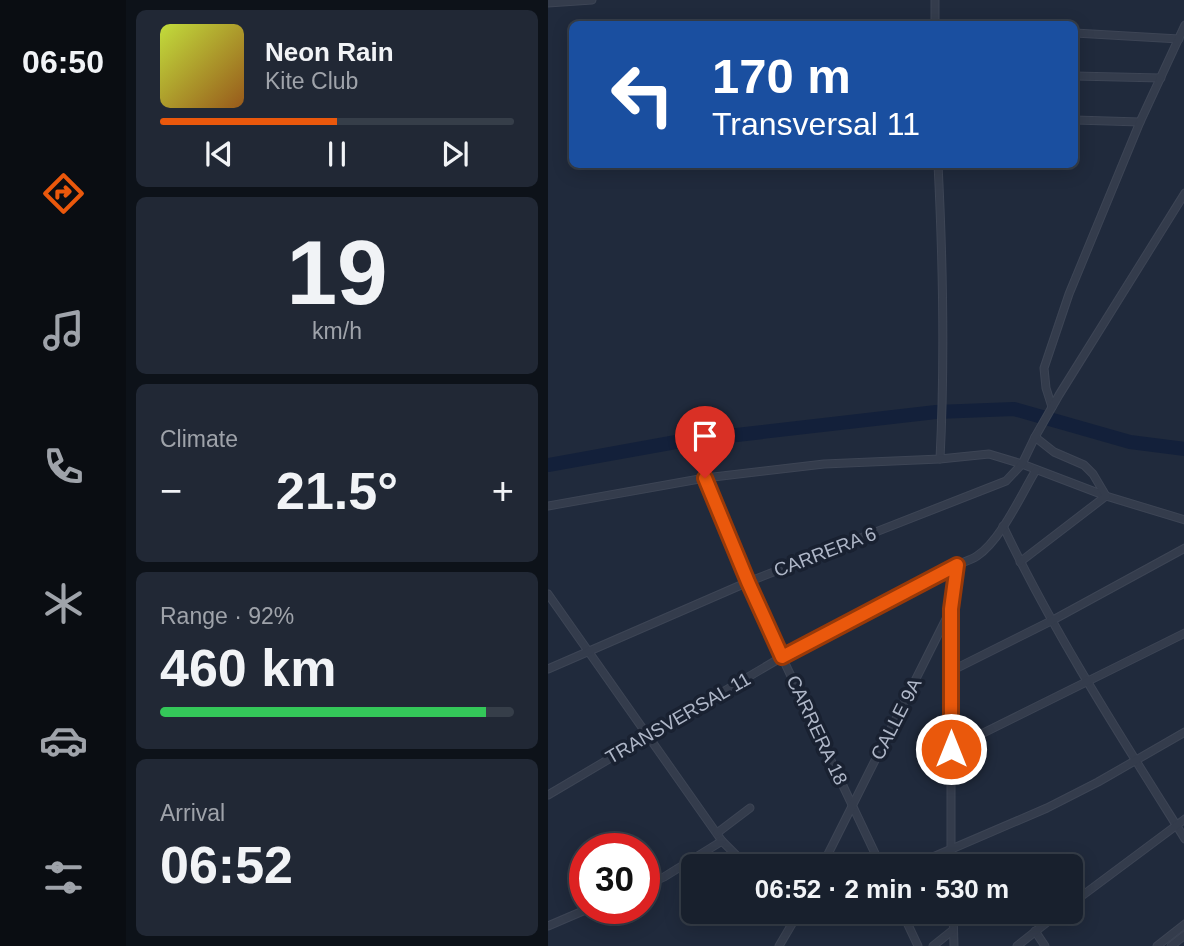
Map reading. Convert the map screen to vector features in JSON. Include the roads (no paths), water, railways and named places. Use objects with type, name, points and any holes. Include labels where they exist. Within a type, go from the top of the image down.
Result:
[{"type":"street","points":[[548,3],[592,0]]},
{"type":"street","points":[[935,0],[935,21]]},
{"type":"street","points":[[1052,407],[1044,368],[1069,294],[1140,122],[1184,25]]},
{"type":"street","points":[[1078,33],[1179,39]]},
{"type":"street","points":[[1078,76],[1161,78]]},
{"type":"street","points":[[1078,120],[1140,122]]},
{"type":"street","points":[[938,168],[943,377],[940,459]]},
{"type":"street","points":[[1022,464],[1052,407],[1184,193]]},
{"type":"street","points":[[1035,437],[1054,452],[1084,465],[1093,474],[1106,496]]},
{"type":"street","points":[[548,506],[705,478],[824,464],[990,454],[1106,496],[1184,520]]},
{"type":"street","name":"CARRERA 6","points":[[548,669],[748,582],[1006,481],[1022,464]]},
{"type":"street","name":"TRANSVERSAL 11","points":[[548,794],[782,657],[976,557],[1003,526],[1036,470]]},
{"type":"street","name":"CARRERA 18","points":[[705,478],[748,582],[875,854]]},
{"type":"street","points":[[1020,562],[1106,496]]},
{"type":"street","points":[[1003,526],[1020,562],[1086,680],[1184,839]]},
{"type":"street","points":[[951,671],[1053,620],[1184,548]]},
{"type":"street","points":[[951,854],[951,609],[957,565]]},
{"type":"street","points":[[548,594],[722,841],[736,854]]},
{"type":"street","name":"CALLE 9A","points":[[828,854],[951,609]]},
{"type":"street","points":[[951,749],[1184,633]]},
{"type":"street","points":[[940,854],[1047,808],[1099,782],[1184,732]]},
{"type":"street","points":[[717,833],[750,808]]},
{"type":"street","points":[[1083,895],[1184,819]]},
{"type":"street","points":[[660,879],[722,841]]},
{"type":"street","points":[[548,926],[569,917]]},
{"type":"street","points":[[779,946],[790,924]]},
{"type":"street","points":[[908,924],[918,946]]},
{"type":"street","points":[[953,924],[954,946]]},
{"type":"street","points":[[1018,946],[1044,924]]},
{"type":"street","points":[[1157,946],[1184,924]]},
{"type":"street","points":[[933,946],[953,930]]},
{"type":"street","points":[[1035,931],[1045,946]]},
{"type":"street","points":[[1171,946],[1184,935]]},
{"type":"waterway","points":[[548,465],[676,442],[936,412],[1014,409],[1130,442],[1185,449]]}]
